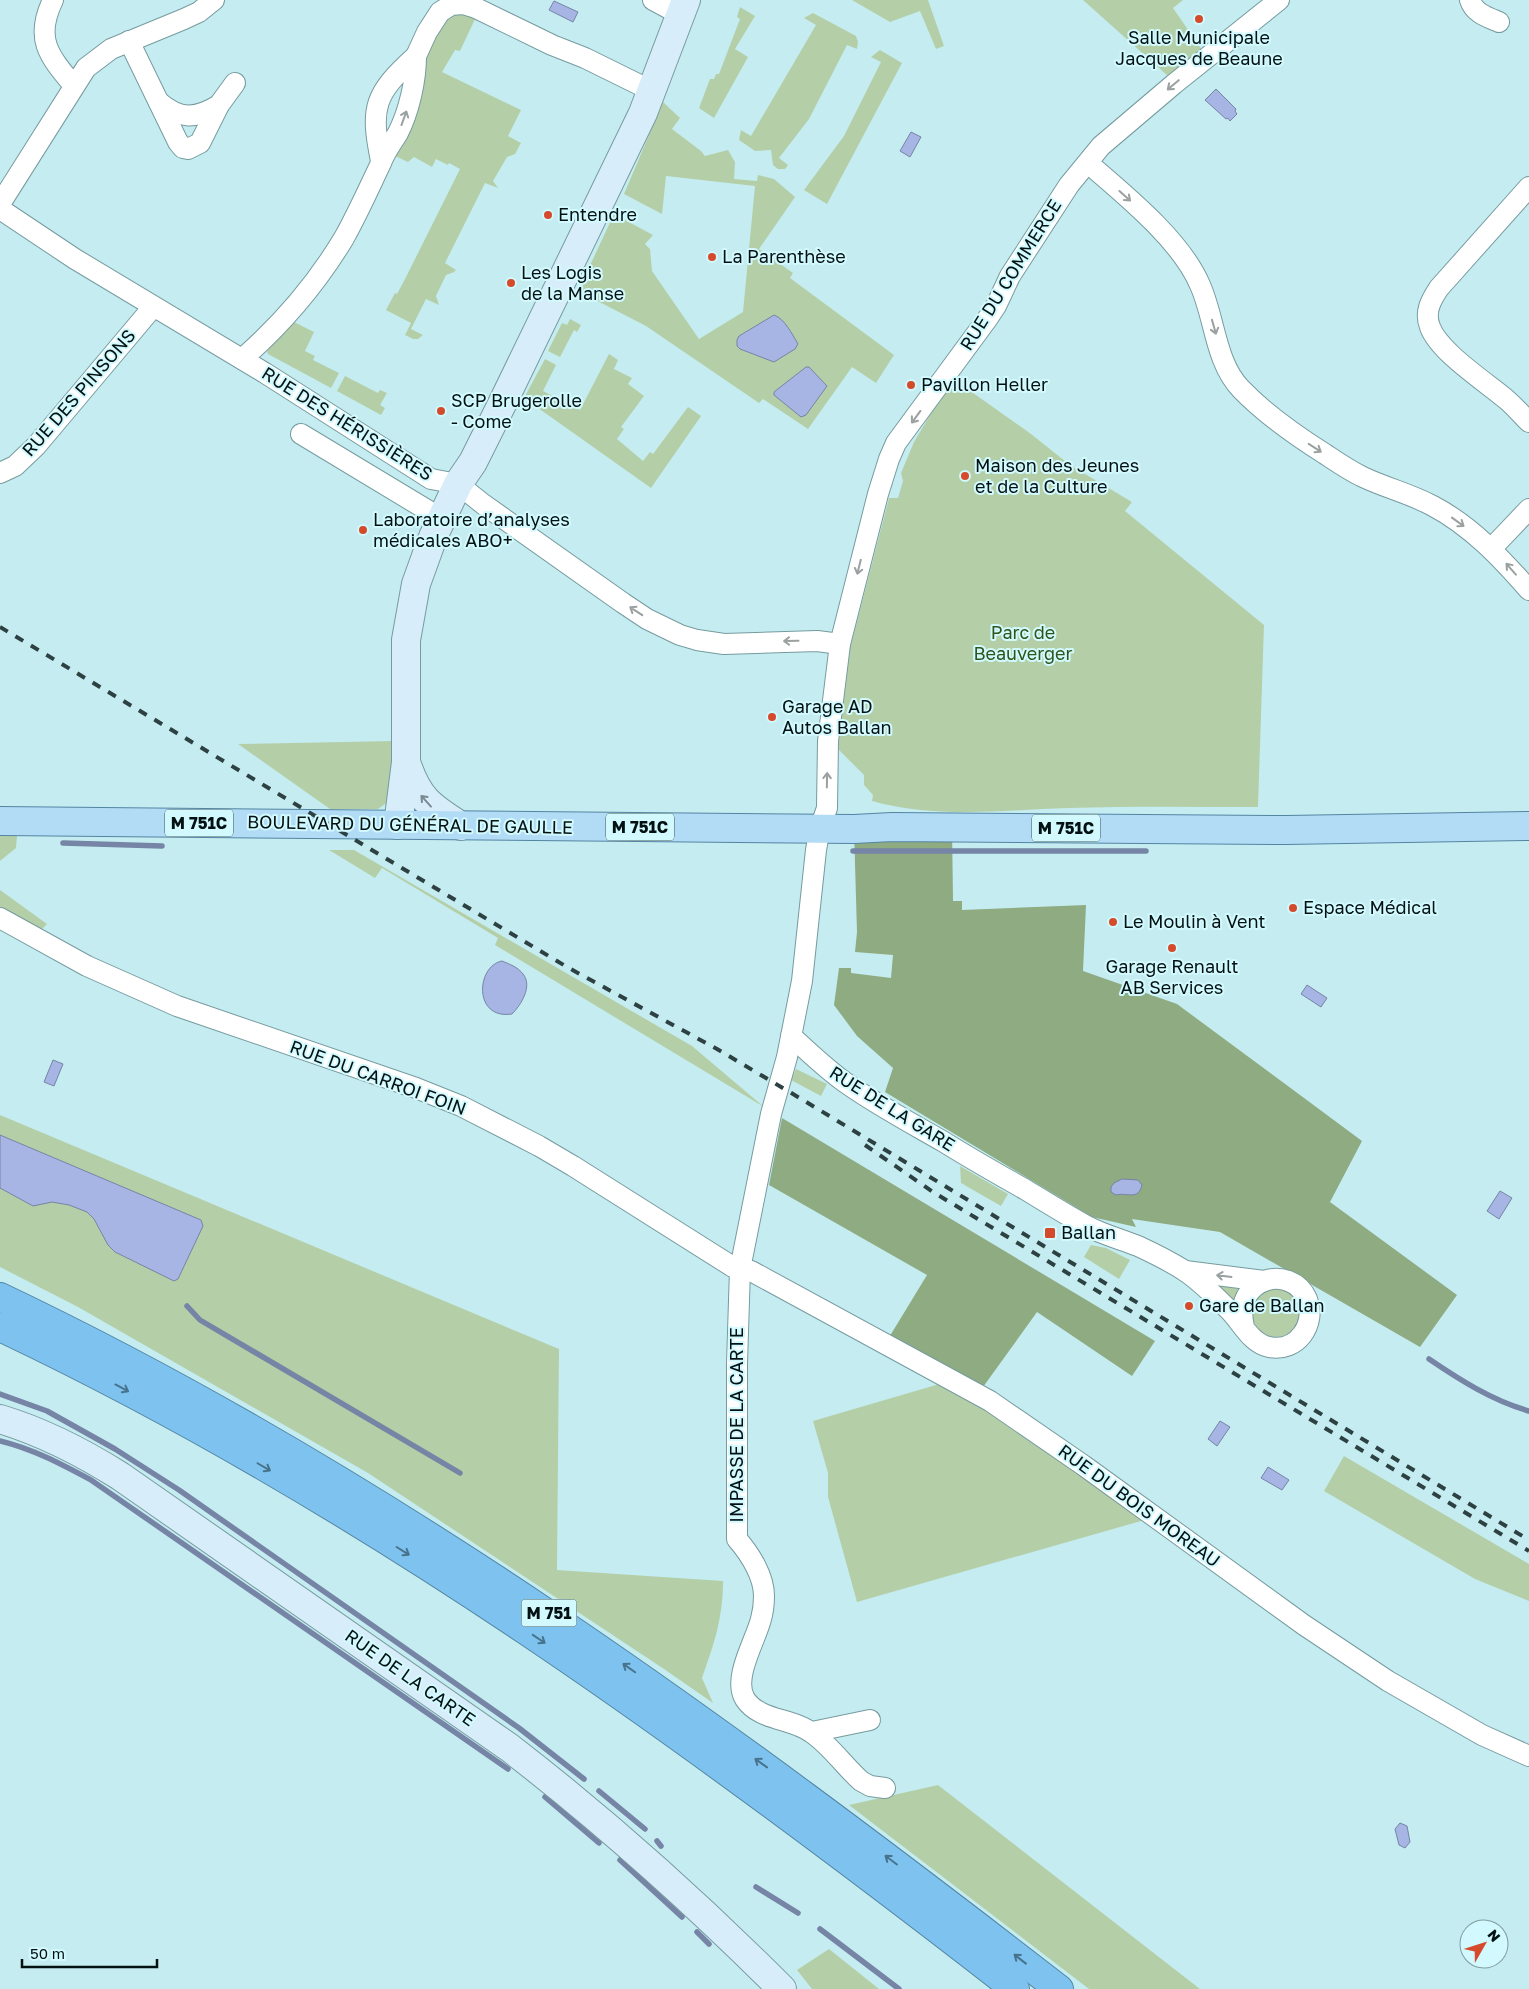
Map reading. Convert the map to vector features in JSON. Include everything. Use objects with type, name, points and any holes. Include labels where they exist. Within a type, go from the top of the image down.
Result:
[{"type":"highway","points":[[0,1292],[30,1312]]},
{"type":"highway","name":"M 751","points":[[0,1297],[145,1370],[270,1439],[386,1508],[515,1590],[750,1754],[1059,1989]]},
{"type":"highway","name":"M 751","points":[[0,1327],[195,1427],[310,1494],[500,1613],[734,1776],[910,1908],[1014,1989]]},
{"type":"highway","points":[[0,1342],[86,1370]]},
{"type":"main road","name":"BOULEVARD DU GÉNÉRAL DE GAULLE","points":[[0,821],[820,828]]},
{"type":"main road","name":"M 751C","points":[[820,828],[1313,830],[1529,826]]},
{"type":"main road","name":"M 751C","points":[[1313,830],[1529,841]]},
{"type":"street","points":[[53,0],[45,18],[43,31],[51,56],[74,86]]},
{"type":"street","points":[[0,204],[86,68],[98,57],[129,41],[199,12],[214,0]]},
{"type":"street","points":[[398,825],[406,762],[406,640],[416,584],[433,538],[458,484],[472,462],[502,404],[626,149],[652,91],[684,8],[653,0]]},
{"type":"street","name":"RUE DU COMMERCE","points":[[820,828],[827,808],[828,741],[840,644],[878,494],[889,458],[896,444],[988,318],[996,306],[1010,276],[1069,185],[1101,146],[1279,0]]},
{"type":"street","points":[[1470,0],[1474,8],[1480,13],[1499,22]]},
{"type":"street","points":[[242,359],[298,303],[344,238],[368,193],[381,161],[398,132],[407,110],[414,80],[416,56],[427,32],[440,12],[451,5],[463,4],[476,8],[652,91]]},
{"type":"street","points":[[129,41],[178,142],[183,148],[188,149],[200,143],[219,104],[235,83]]},
{"type":"street","points":[[381,161],[375,122],[375,111],[379,99],[396,75],[416,56]]},
{"type":"street","points":[[159,102],[175,114],[185,116],[203,113],[219,104]]},
{"type":"street","points":[[1088,163],[1161,230],[1193,270],[1208,306],[1228,371],[1241,389],[1281,425],[1334,460],[1362,477],[1435,506],[1461,524],[1503,560],[1529,590]]},
{"type":"street","points":[[1529,187],[1439,288],[1429,305],[1427,315],[1430,326],[1440,343],[1509,402],[1529,422]]},
{"type":"street","name":"RUE DES HÉRISSIÈRES","points":[[0,209],[74,259],[242,359],[432,479],[458,484],[483,504],[647,619],[680,635],[724,644],[817,641],[840,644]]},
{"type":"street","name":"RUE DES PINSONS","points":[[0,473],[15,466],[36,446],[153,307]]},
{"type":"street","points":[[300,434],[442,519]]},
{"type":"street","points":[[1491,549],[1529,508]]},
{"type":"street","points":[[406,762],[413,784],[422,796],[432,807],[461,826]]},
{"type":"street","points":[[791,1036],[802,980],[820,828]]},
{"type":"street","name":"RUE DU CARROI FOIN","points":[[0,918],[87,966],[177,1006],[416,1088],[461,1106],[539,1146],[733,1267],[740,1269]]},
{"type":"street","name":"IMPASSE DE LA CARTE","points":[[791,1036],[771,1114],[740,1269],[737,1364],[737,1539],[747,1550],[759,1574],[764,1595],[761,1618],[745,1665],[742,1691],[749,1704],[757,1711],[801,1726],[812,1732],[861,1781],[870,1786],[884,1782]]},
{"type":"street","name":"RUE DE LA GARE","points":[[791,1036],[821,1064],[848,1084],[957,1150],[1084,1225],[1139,1246],[1185,1271],[1228,1310],[1258,1343],[1268,1347],[1279,1348],[1290,1345],[1299,1339],[1310,1320],[1310,1308],[1306,1296],[1298,1287],[1288,1281],[1276,1279],[1264,1281],[1185,1271]]},
{"type":"street","name":"RUE DU BOIS MOREAU","points":[[740,1269],[751,1271],[990,1401],[1083,1465],[1304,1625],[1388,1681],[1482,1735],[1529,1756]]},
{"type":"street","points":[[1244,1327],[1241,1316],[1242,1305],[1247,1294],[1254,1286],[1264,1281]]},
{"type":"street","name":"RUE DE LA CARTE","points":[[0,1419],[39,1432],[69,1446],[120,1476],[496,1738],[559,1786],[642,1855],[740,1946],[782,1989]]},
{"type":"street","points":[[812,1732],[870,1720]]},
{"type":"green space","points":[[852,0],[928,0],[944,46],[936,49],[920,11],[890,22]]},
{"type":"green space","points":[[1083,0],[1183,0],[1173,8],[1202,50],[1168,76]]},
{"type":"green space","points":[[740,7],[755,16],[735,49],[748,57],[714,118],[699,108],[710,79],[714,79],[716,74],[719,74],[740,19],[737,17]]},
{"type":"green space","points":[[461,13],[476,17],[460,51],[455,50],[442,72],[521,110],[508,136],[521,143],[515,154],[507,157],[493,181],[498,188],[485,183],[445,263],[456,270],[446,275],[436,296],[439,305],[426,299],[411,329],[423,335],[418,339],[413,339],[405,335],[411,323],[386,310],[405,279],[460,169],[436,159],[432,167],[414,157],[408,162],[395,156],[433,39],[444,22],[451,16]]},
{"type":"green space","points":[[813,13],[856,36],[858,42],[857,49],[847,45],[809,119],[779,158],[788,165],[785,169],[778,169],[773,165],[771,150],[755,151],[739,140],[741,130],[751,136],[816,25],[804,18]]},
{"type":"green space","points":[[880,50],[902,63],[827,204],[804,190],[844,136],[881,62],[871,57]]},
{"type":"green space","points":[[663,102],[680,118],[672,129],[705,156],[728,150],[735,162],[734,179],[757,181],[758,175],[774,179],[795,197],[759,249],[793,273],[790,278],[894,355],[876,383],[852,367],[808,429],[763,399],[759,403],[646,326],[578,291],[614,214],[653,235],[645,244],[650,249],[652,271],[699,339],[743,312],[755,186],[666,176],[662,214],[624,194]]},
{"type":"green space","points":[[570,319],[581,325],[577,332],[574,330],[560,357],[548,351],[562,323],[567,325]]},
{"type":"green space","points":[[294,322],[314,332],[305,351],[315,356],[313,360],[339,373],[331,388],[268,354],[269,347]]},
{"type":"green space","points":[[609,354],[618,360],[614,369],[632,378],[628,384],[644,396],[621,427],[624,429],[617,439],[643,461],[650,452],[653,454],[688,407],[701,416],[651,488],[524,398],[545,359],[556,365],[543,391],[580,410]]},
{"type":"green space","points":[[345,376],[378,393],[380,390],[387,393],[380,405],[385,408],[381,415],[337,391]]},
{"type":"green space","name":"Parc de Beauverger","points":[[952,378],[1031,434],[1070,465],[1132,502],[1125,511],[1264,625],[1258,807],[1116,807],[945,812],[896,807],[872,801],[873,795],[864,785],[864,775],[839,750],[838,695],[889,498],[898,498],[903,481],[901,473],[914,442]]},
{"type":"green space","points":[[394,741],[391,800],[378,809],[330,809],[238,744]]},
{"type":"green space","points":[[952,827],[953,901],[962,901],[962,910],[1086,905],[1083,971],[1177,1004],[1362,1141],[1330,1202],[1457,1295],[1420,1347],[1220,1232],[1132,1219],[1136,1227],[1092,1217],[885,1092],[893,1068],[857,1036],[834,1005],[839,968],[851,968],[851,973],[891,978],[893,955],[855,952],[857,932],[854,829]]},
{"type":"green space","points":[[0,836],[17,836],[16,848],[0,861]]},
{"type":"green space","points":[[329,850],[354,850],[692,1046],[764,1107],[495,945],[498,938],[382,868],[375,878]]},
{"type":"green space","points":[[0,890],[47,924],[42,929],[0,907]]},
{"type":"green space","points":[[796,1069],[827,1084],[821,1096],[791,1080]]},
{"type":"green space","points":[[0,1115],[559,1349],[557,1570],[723,1581],[723,1594],[717,1631],[702,1678],[713,1703],[368,1473],[78,1307],[0,1267]]},
{"type":"green space","points":[[782,1118],[1155,1341],[1132,1376],[1037,1312],[978,1394],[885,1344],[927,1275],[769,1185]]},
{"type":"green space","points":[[960,1166],[1008,1194],[1001,1206],[961,1183]]},
{"type":"green space","points":[[1091,1245],[1106,1248],[1130,1260],[1119,1279],[1084,1257]]},
{"type":"green space","points":[[1202,1278],[1245,1284],[1235,1304]]},
{"type":"green space","points":[[1276,1289],[1285,1291],[1293,1296],[1298,1304],[1300,1313],[1298,1322],[1293,1330],[1285,1335],[1276,1337],[1267,1335],[1259,1330],[1254,1322],[1252,1313],[1254,1304],[1259,1296],[1267,1291]]},
{"type":"green space","points":[[953,1380],[1155,1517],[857,1602],[828,1497],[828,1473],[813,1421]]},
{"type":"green space","points":[[1344,1456],[1529,1564],[1529,1601],[1475,1579],[1324,1491]]},
{"type":"green space","points":[[938,1785],[1200,1989],[1089,1989],[849,1805]]},
{"type":"green space","points":[[829,1949],[879,1989],[812,1989],[797,1970]]},
{"type":"water","points":[[554,1],[578,12],[573,22],[549,10]]},
{"type":"water","points":[[1216,89],[1236,109],[1237,114],[1230,121],[1205,100]]},
{"type":"water","points":[[911,132],[921,137],[910,157],[900,151]]},
{"type":"water","points":[[774,315],[782,320],[791,331],[798,344],[795,349],[774,362],[740,349],[737,346],[739,336]]},
{"type":"water","points":[[806,367],[809,367],[827,386],[806,415],[801,417],[774,395],[774,392]]},
{"type":"water","points":[[502,961],[521,972],[527,984],[522,1001],[512,1014],[499,1014],[490,1009],[485,1001],[483,992],[483,982],[487,972],[493,965]]},
{"type":"water","points":[[1307,985],[1327,998],[1321,1007],[1301,994]]},
{"type":"water","points":[[53,1060],[63,1064],[54,1086],[44,1082]]},
{"type":"water","points":[[0,1135],[201,1220],[203,1226],[178,1279],[174,1281],[115,1252],[108,1245],[94,1219],[87,1212],[69,1205],[52,1202],[33,1206],[0,1188]]},
{"type":"water","points":[[1122,1179],[1138,1180],[1142,1185],[1138,1193],[1116,1195],[1111,1192],[1111,1187],[1114,1183]]},
{"type":"water","points":[[1500,1191],[1512,1198],[1499,1219],[1487,1211]]},
{"type":"water","points":[[1220,1421],[1230,1427],[1217,1446],[1208,1439]]},
{"type":"water","points":[[1268,1467],[1289,1480],[1282,1490],[1261,1478]]},
{"type":"water","points":[[1400,1823],[1407,1826],[1410,1842],[1405,1848],[1399,1845],[1395,1829]]},
{"type":"waterway","points":[[63,843],[162,846]]},
{"type":"waterway","points":[[853,851],[1146,851]]},
{"type":"waterway","points":[[187,1306],[200,1320],[460,1473]]},
{"type":"waterway","points":[[1429,1359],[1490,1396],[1529,1411]]},
{"type":"waterway","points":[[0,1394],[47,1411],[115,1449],[179,1490],[519,1728],[584,1779]]},
{"type":"waterway","points":[[0,1441],[35,1453],[91,1480],[508,1769]]},
{"type":"waterway","points":[[599,1791],[645,1829]]},
{"type":"waterway","points":[[545,1797],[599,1843]]},
{"type":"waterway","points":[[657,1841],[661,1846]]},
{"type":"waterway","points":[[620,1860],[682,1917]]},
{"type":"waterway","points":[[756,1887],[798,1913]]},
{"type":"waterway","points":[[820,1929],[899,1989]]},
{"type":"waterway","points":[[697,1932],[709,1944]]},
{"type":"railway","points":[[0,627],[567,967],[717,1049],[793,1094],[1529,1540]]},
{"type":"railway","points":[[865,1145],[933,1192],[1529,1551]]},
{"type":"place","name":"Salle Municipale Jacques de Beaune","points":[[1199,19]]},
{"type":"place","name":"Entendre","points":[[548,215]]},
{"type":"place","name":"La Parenthèse","points":[[712,257]]},
{"type":"place","name":"Les Logis de la Manse","points":[[511,283]]},
{"type":"place","name":"Pavillon Heller","points":[[911,385]]},
{"type":"place","name":"SCP Brugerolle - Come","points":[[441,411]]},
{"type":"place","name":"Maison des Jeunes et de la Culture","points":[[965,476]]},
{"type":"place","name":"Laboratoire d’analyses médicales ABO+","points":[[363,530]]},
{"type":"place","name":"Garage AD Autos Ballan","points":[[772,717]]},
{"type":"place","name":"Espace Médical","points":[[1293,908]]},
{"type":"place","name":"Le Moulin à Vent","points":[[1113,922]]},
{"type":"place","name":"Garage Renault AB Services","points":[[1172,948]]},
{"type":"place","name":"Ballan","points":[[1050,1233]]},
{"type":"place","name":"Gare de Ballan","points":[[1189,1306]]}]
